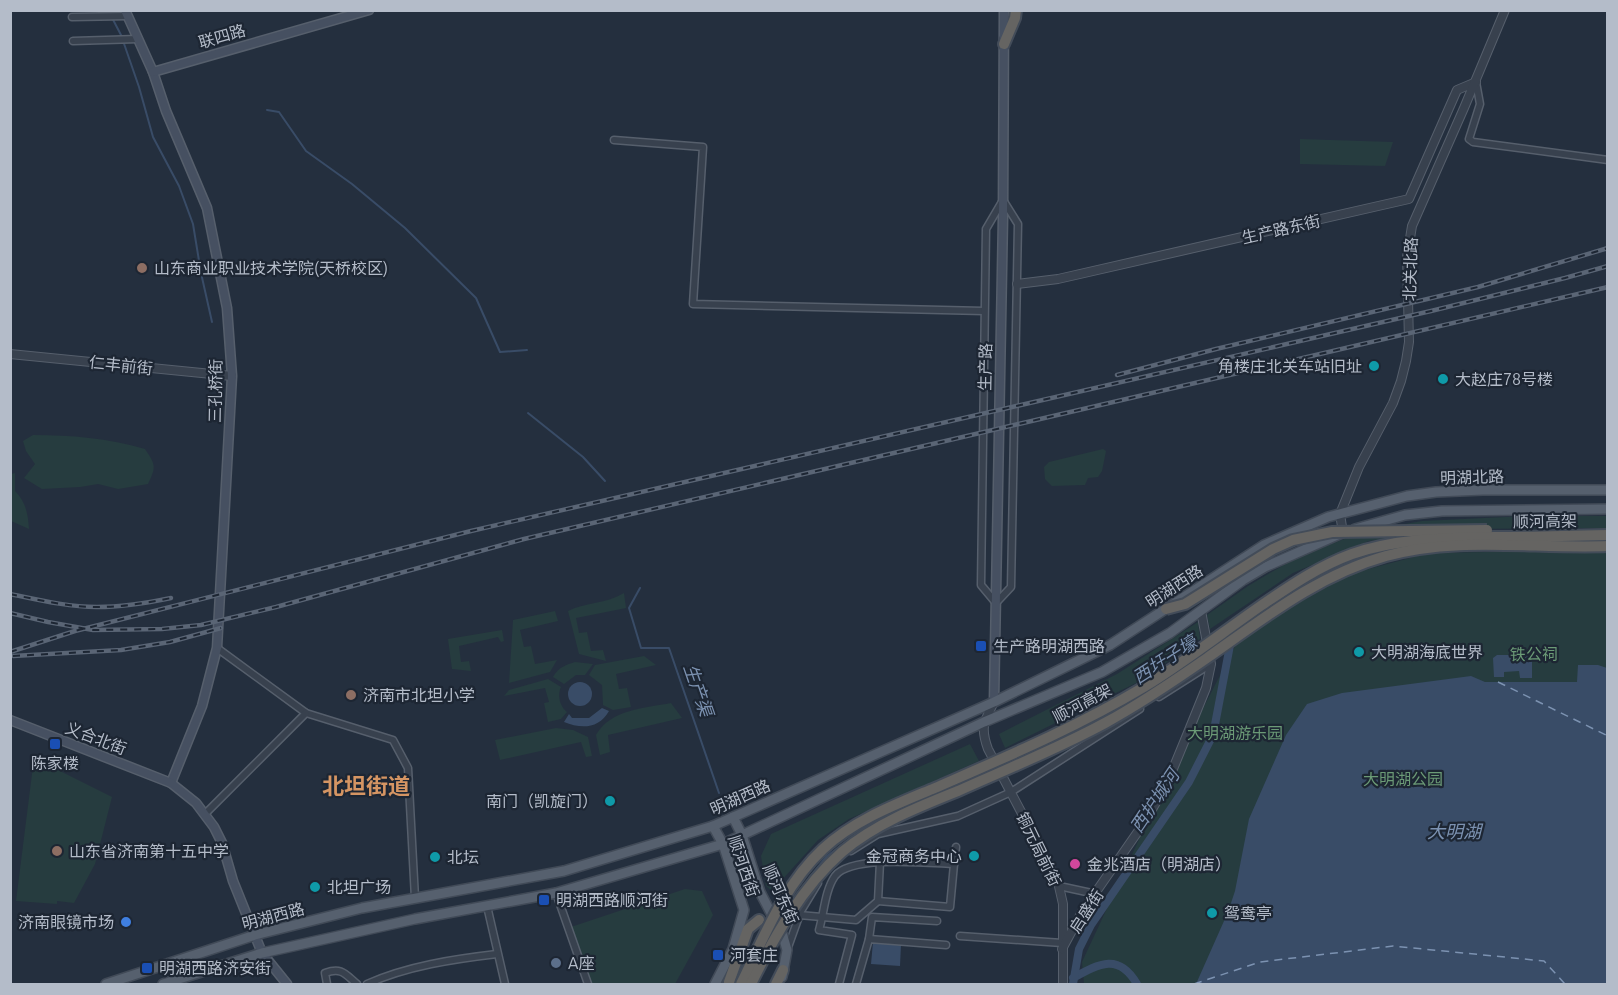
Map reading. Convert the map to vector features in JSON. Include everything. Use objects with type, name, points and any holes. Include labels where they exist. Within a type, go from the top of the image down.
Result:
[{"type":"highway","points":[[1004,44],[1016,14]]},
{"type":"highway","points":[[1166,609],[1185,604],[1273,549],[1314,534],[1608,530]]},
{"type":"highway","name":"顺河高架","points":[[741,984],[767,929],[792,884],[823,849],[857,824],[1074,726],[1145,686],[1289,587],[1321,568],[1352,554],[1384,546],[1437,538],[1608,535]]},
{"type":"highway","name":"顺河高架","points":[[751,984],[797,903],[816,876],[843,851],[896,818],[1038,757],[1105,723],[1157,692],[1293,598],[1332,576],[1386,556],[1425,549],[1469,545],[1608,546]]},
{"type":"highway","points":[[728,983],[748,929],[759,920]]},
{"type":"highway","points":[[728,983],[734,949]]},
{"type":"highway","points":[[778,984],[783,970]]},
{"type":"main road","name":"联四路","points":[[153,72],[369,10]]},
{"type":"main road","name":"生产路","points":[[994,702],[1004,10]]},
{"type":"main road","name":"三孔桥街","points":[[127,13],[207,208],[227,308],[232,376],[217,648],[202,706],[171,783]]},
{"type":"main road","name":"明湖北路","points":[[1340,514],[1407,496],[1436,492],[1608,490]]},
{"type":"main road","name":"明湖北路","points":[[1344,533],[1406,515],[1442,511],[1608,509]]},
{"type":"main road","name":"明湖西路","points":[[106,984],[255,935],[362,908],[564,871],[713,826],[994,702],[1110,645],[1264,545],[1340,514]]},
{"type":"main road","name":"明湖西路","points":[[163,984],[262,953],[556,893],[723,844],[984,722],[1102,672],[1170,633],[1243,580],[1265,567],[1288,555],[1344,533]]},
{"type":"main road","name":"义合北街","points":[[10,720],[171,783],[190,798],[205,814],[222,843],[233,881],[262,953],[287,984]]},
{"type":"main road","name":"顺河东街","points":[[733,817],[760,892],[783,936],[787,950],[783,970]]},
{"type":"main road","name":"顺河西街","points":[[713,826],[723,844],[744,910],[734,949],[716,984]]},
{"type":"main road","points":[[738,931],[759,920],[770,922],[783,936]]},
{"type":"street","name":"北关北路","points":[[1340,514],[1359,467],[1383,424],[1401,381],[1409,342],[1407,257],[1412,226],[1476,82],[1504,10]]},
{"type":"street","points":[[72,16],[96,13],[116,16],[127,13]]},
{"type":"street","points":[[73,41],[138,39]]},
{"type":"street","points":[[1476,82],[1480,104],[1469,139],[1473,142],[1608,160]]},
{"type":"street","name":"生产路东街","points":[[1017,284],[1058,279],[1409,199],[1457,90],[1476,82]]},
{"type":"street","points":[[614,140],[703,147],[693,304],[984,311]]},
{"type":"street","points":[[1003,200],[1018,224],[1017,284],[1011,587],[996,603],[981,585],[984,311],[986,230],[1003,200]]},
{"type":"street","name":"仁丰前街","points":[[10,354],[232,376]]},
{"type":"street","points":[[1340,514],[1344,533]]},
{"type":"street","name":"启盛街","points":[[1062,946],[1082,912],[1146,820],[1168,781],[1206,688],[1211,664],[1201,611]]},
{"type":"street","points":[[217,648],[306,713],[393,740],[408,768],[415,898]]},
{"type":"street","points":[[787,950],[799,915],[822,877],[848,853],[878,834],[958,816],[1011,792],[1211,664]]},
{"type":"street","name":"生产路","points":[[984,722],[994,702]]},
{"type":"street","points":[[205,814],[306,713]]},
{"type":"street","name":"铜元局前街","points":[[984,722],[983,736],[988,749],[1059,886],[1063,904],[1063,984]]},
{"type":"street","points":[[878,901],[950,907],[956,847]]},
{"type":"street","points":[[852,935],[819,930],[829,889],[836,875],[848,867],[880,861],[954,864]]},
{"type":"street","points":[[839,984],[856,920],[878,901],[880,861]]},
{"type":"street","points":[[1059,886],[1096,894]]},
{"type":"street","points":[[556,893],[588,984]]},
{"type":"street","points":[[487,906],[505,984]]},
{"type":"street","points":[[799,915],[856,920]]},
{"type":"street","points":[[856,984],[872,917],[937,921]]},
{"type":"street","points":[[960,936],[1062,946]]},
{"type":"street","points":[[868,939],[946,945]]},
{"type":"street","points":[[368,984],[390,974],[497,954]]},
{"type":"street","points":[[327,984],[325,973],[335,970],[342,972],[357,984]]},
{"type":"green space","points":[[1300,139],[1393,142],[1385,166],[1300,164]]},
{"type":"green space","points":[[33,435],[89,438],[145,449],[154,465],[153,473],[148,484],[118,489],[98,484],[42,489],[24,478],[35,464],[26,451],[23,441]]},
{"type":"green space","points":[[1103,449],[1106,451],[1102,471],[1098,477],[1088,478],[1085,485],[1052,486],[1045,479],[1044,467],[1049,462]]},
{"type":"green space","points":[[15,473],[15,491],[26,508],[29,529],[11,521],[11,474]]},
{"type":"green space","points":[[1526,516],[1607,516],[1607,528],[1455,529],[1369,541],[1293,573],[1210,629],[1207,615],[1248,586],[1297,557],[1365,531],[1422,521]]},
{"type":"green space","name":"大明湖公园","points":[[1607,550],[1607,984],[1084,984],[1082,962],[1169,775],[1236,644],[1287,609],[1353,573],[1429,553]]},
{"type":"green space","points":[[624,593],[626,608],[576,618],[579,633],[587,632],[591,651],[603,650],[606,661],[579,654],[568,611]]},
{"type":"green space","points":[[555,611],[558,621],[520,630],[524,647],[531,646],[535,664],[557,660],[550,672],[509,683],[513,620]]},
{"type":"green space","points":[[1198,622],[1200,639],[1138,682],[1005,748],[999,734],[1117,674]]},
{"type":"green space","points":[[502,630],[504,641],[501,642],[498,637],[459,646],[461,662],[469,661],[471,671],[452,669],[448,639]]},
{"type":"green space","points":[[644,656],[656,665],[616,674],[619,689],[627,688],[631,707],[613,710],[603,705],[602,685],[589,675],[595,665]]},
{"type":"green space","points":[[575,662],[593,664],[585,675],[576,675],[564,684],[553,677],[562,667]]},
{"type":"green space","points":[[548,679],[561,687],[560,701],[567,712],[561,719],[548,722],[544,703],[549,702],[545,688],[504,696],[509,690]]},
{"type":"green space","points":[[671,703],[682,718],[608,735],[610,752],[600,755],[596,735],[610,720],[629,711]]},
{"type":"green space","points":[[556,728],[573,730],[588,737],[592,756],[586,757],[581,742],[500,760],[495,740]]},
{"type":"green space","points":[[970,744],[979,761],[849,819],[818,840],[772,891],[766,886],[761,856],[771,834]]},
{"type":"green space","points":[[34,758],[112,797],[95,864],[74,903],[16,901]]},
{"type":"green space","points":[[685,889],[702,891],[713,915],[675,984],[588,984],[568,928]]},
{"type":"water","points":[[1497,655],[1532,657],[1532,678],[1520,678],[1519,671],[1504,672],[1504,677],[1494,677],[1493,658]]},
{"type":"water","name":"大明湖","points":[[1578,665],[1598,665],[1607,668],[1607,984],[1196,984],[1235,891],[1249,819],[1286,735],[1307,704],[1342,693],[1471,676],[1485,682],[1577,682]]},
{"type":"water","points":[[580,682],[589,685],[592,694],[589,703],[580,706],[571,703],[568,694],[571,685]]},
{"type":"water","points":[[602,708],[609,711],[595,724],[577,726],[564,722],[569,714],[572,718],[589,718]]},
{"type":"water","points":[[873,942],[901,944],[900,966],[871,964]]},
{"type":"waterway","points":[[108,10],[121,35],[153,137],[179,186],[193,224],[212,322]]},
{"type":"waterway","points":[[267,110],[279,112],[306,151],[352,184],[405,228],[476,298],[500,352],[527,350]]},
{"type":"waterway","name":"生产渠","points":[[528,413],[583,457],[605,481]]},
{"type":"waterway","name":"生产渠","points":[[640,588],[629,608],[641,648],[669,648],[719,793]]},
{"type":"waterway","name":"西护城河","points":[[1073,984],[1079,949],[1091,925],[1189,782],[1213,735],[1231,640],[1238,624]]},
{"type":"waterway","name":"西圩子壕","points":[[1000,766],[1071,732]]},
{"type":"waterway","name":"西圩子壕","points":[[809,878],[827,856],[869,825],[908,805],[995,768]]},
{"type":"waterway","name":"西圩子壕","points":[[780,920],[797,895]]},
{"type":"waterway","points":[[1073,978],[1092,968],[1108,964],[1123,968],[1137,984]]},
{"type":"ferry route","points":[[1498,682],[1608,736]]},
{"type":"ferry route","points":[[1194,984],[1260,962],[1393,946],[1544,961],[1565,984]]},
{"type":"railway","points":[[1117,375],[1216,349],[1478,287],[1608,248]]},
{"type":"railway","points":[[10,652],[75,631],[471,531],[1431,311],[1608,266]]},
{"type":"railway","points":[[10,613],[93,630],[162,629],[201,625],[276,607],[524,539],[1608,287]]},
{"type":"railway","points":[[10,594],[86,607],[116,606],[171,598]]},
{"type":"railway","points":[[13,656],[121,650],[170,642],[221,628]]},
{"type":"place","name":"山东商业职业技术学院(天桥校区)","points":[[142,268]]},
{"type":"place","name":"角楼庄北关车站旧址","points":[[1374,366]]},
{"type":"place","name":"大赵庄78号楼","points":[[1443,379]]},
{"type":"place","name":"生产路明湖西路","points":[[981,646]]},
{"type":"place","name":"大明湖海底世界","points":[[1359,652]]},
{"type":"place","name":"济南市北坦小学","points":[[351,695]]},
{"type":"place","name":"陈家楼","points":[[55,744]]},
{"type":"place","name":"南门（凯旋门）","points":[[610,801]]},
{"type":"place","name":"山东省济南第十五中学","points":[[57,851]]},
{"type":"place","name":"金冠商务中心","points":[[974,856]]},
{"type":"place","name":"北坛","points":[[435,857]]},
{"type":"place","name":"金兆酒店（明湖店）","points":[[1075,864]]},
{"type":"place","name":"北坦广场","points":[[315,887]]},
{"type":"place","name":"明湖西路顺河街","points":[[544,900]]},
{"type":"place","name":"鸳鸯亭","points":[[1212,913]]},
{"type":"place","name":"济南眼镜市场","points":[[126,922]]},
{"type":"place","name":"河套庄","points":[[718,955]]},
{"type":"place","name":"A座","points":[[556,963]]},
{"type":"place","name":"明湖西路济安街","points":[[147,968]]},
{"type":"district","name":"北坦街道","points":[[366,786]]},
{"type":"park label","name":"铁公祠","points":[[1534,654]]},
{"type":"park label","name":"大明湖游乐园","points":[[1235,733]]}]
